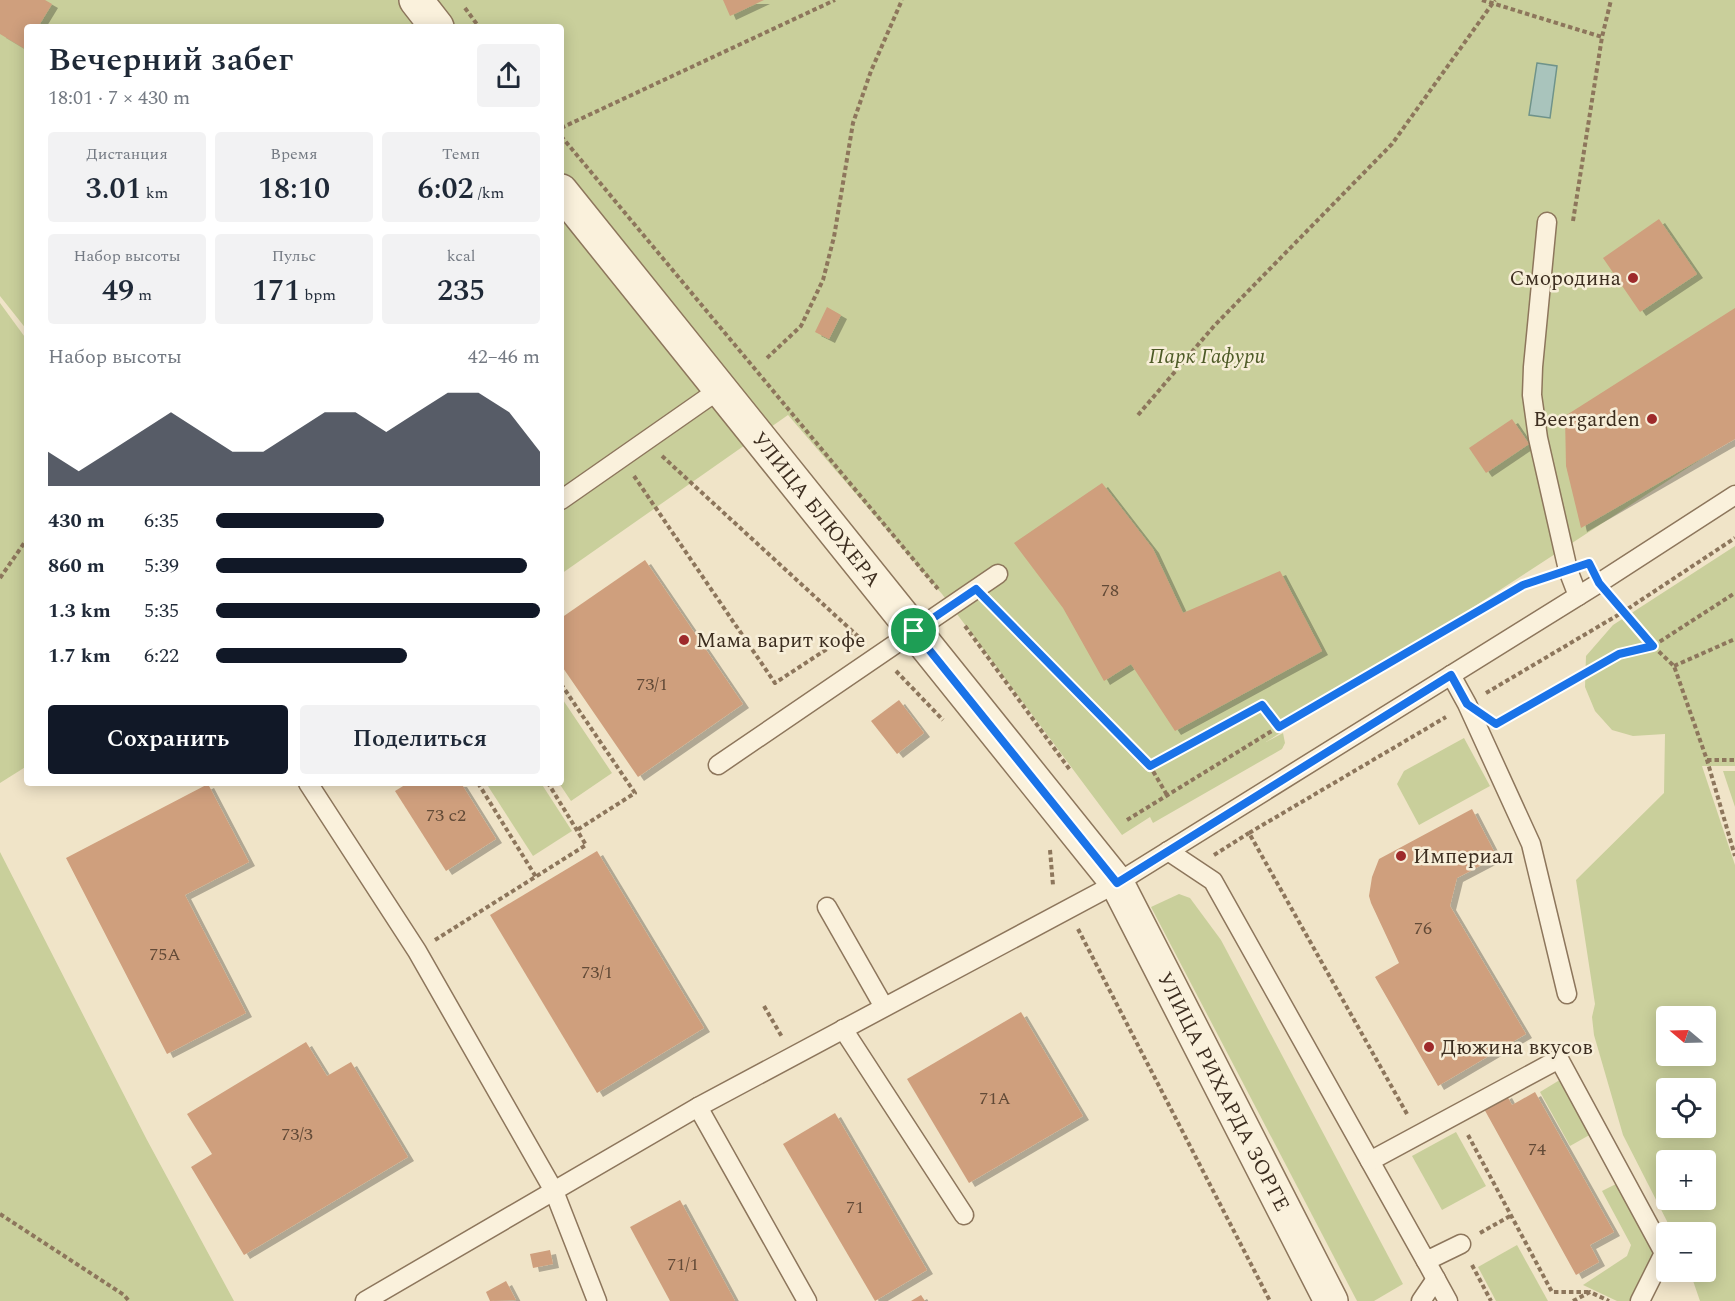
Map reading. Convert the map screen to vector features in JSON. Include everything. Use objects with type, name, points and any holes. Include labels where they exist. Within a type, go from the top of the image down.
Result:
[{"type":"street","points":[[416,0],[434,24]]},
{"type":"street","name":"УЛИЦА БЛЮХЕРА","points":[[564,195],[1117,883]]},
{"type":"street","name":"УЛИЦА РИХАРДА ЗОРГЕ","points":[[1117,883],[1331,1301]]},
{"type":"lane","points":[[1547,222],[1532,394],[1538,438],[1568,570],[1578,596]]},
{"type":"lane","points":[[564,498],[720,389]]},
{"type":"lane","points":[[364,1301],[698,1107],[1117,883],[1599,583],[1735,495]]},
{"type":"lane","points":[[718,765],[998,574]]},
{"type":"lane","points":[[1451,675],[1467,704],[1531,844],[1567,994]]},
{"type":"lane","points":[[310,786],[417,951],[554,1191],[597,1301]]},
{"type":"lane","points":[[1168,851],[1213,881],[1448,1301]]},
{"type":"lane","points":[[827,907],[884,1007]]},
{"type":"lane","points":[[843,1029],[964,1215]]},
{"type":"lane","points":[[1370,1161],[1559,1059],[1664,1253],[1641,1301]]},
{"type":"lane","points":[[698,1107],[807,1301]]},
{"type":"lane","points":[[1426,1261],[1461,1244]]},
{"type":"lane","points":[[1421,1301],[1436,1279]]},
{"type":"path","points":[[458,0],[477,24]]},
{"type":"path","points":[[564,127],[835,0]]},
{"type":"path","points":[[767,358],[801,326],[823,280],[834,237],[853,123],[871,71],[902,0]]},
{"type":"path","points":[[1482,0],[1602,37]]},
{"type":"path","points":[[1571,231],[1602,37],[1611,0]]},
{"type":"path","points":[[1138,415],[1214,326],[1392,144],[1493,2]]},
{"type":"path","points":[[564,140],[951,606],[1071,771]]},
{"type":"path","points":[[622,458],[775,683],[854,632],[646,441]]},
{"type":"path","points":[[1418,1134],[1249,833],[1623,612],[1735,538]]},
{"type":"path","points":[[0,578],[24,542]]},
{"type":"path","points":[[1127,820],[1279,727],[1523,585],[1568,570]]},
{"type":"path","points":[[1599,583],[1653,646],[1674,666],[1707,760],[1735,856]]},
{"type":"path","points":[[976,589],[1150,766],[1167,795]]},
{"type":"path","points":[[1467,704],[1496,724],[1619,654],[1653,646],[1735,593]]},
{"type":"path","points":[[1674,666],[1735,639]]},
{"type":"path","points":[[564,688],[635,793],[577,830]]},
{"type":"path","points":[[1150,766],[1262,705],[1279,727]]},
{"type":"path","points":[[1707,760],[1735,760]]},
{"type":"path","points":[[480,786],[536,877]]},
{"type":"path","points":[[417,951],[586,845],[550,786]]},
{"type":"path","points":[[1074,923],[1270,1301]]},
{"type":"path","points":[[1466,1132],[1552,1292],[1590,1292],[1609,1301]]},
{"type":"path","points":[[0,1214],[124,1295],[129,1301]]},
{"type":"path","points":[[1573,1301],[1590,1292]]},
{"type":"green space","name":"Парк Гафури","points":[[0,0],[1735,0],[1735,437],[1266,742],[1283,733],[1285,743],[1282,749],[1153,823],[1150,817],[1122,835],[942,594],[788,415],[564,572],[564,24],[24,24],[24,326],[0,296]]},
{"type":"green space","points":[[0,303],[24,336],[24,768],[0,783]]},
{"type":"green space","points":[[1735,546],[1735,766],[1702,766],[1735,865],[1735,1301],[1700,1301],[1693,1282],[1716,1282],[1716,1222],[1667,1222],[1661,1210],[1716,1210],[1716,1150],[1656,1150],[1656,1200],[1623,1135],[1594,1035],[1592,1017],[1595,1004],[1576,880],[1664,793],[1665,734],[1633,736],[1612,730],[1595,711],[1585,687],[1586,656],[1613,625]]},
{"type":"green space","points":[[564,701],[612,773],[571,801],[561,786],[564,786]]},
{"type":"green space","points":[[1464,738],[1490,786],[1419,825],[1397,784],[1404,771]]},
{"type":"green space","points":[[1723,771],[1735,771],[1735,807]]},
{"type":"green space","points":[[488,786],[543,786],[572,831],[533,856]]},
{"type":"green space","points":[[0,852],[147,1140],[234,1301],[0,1301]]},
{"type":"green space","points":[[1179,894],[1190,898],[1221,940],[1403,1284],[1374,1301],[1357,1301],[1151,907]]},
{"type":"green space","points":[[1563,1078],[1593,1133],[1570,1146],[1540,1092]]},
{"type":"green space","points":[[1456,1132],[1486,1186],[1442,1210],[1412,1156]]},
{"type":"green space","points":[[1618,1183],[1656,1255],[1637,1301],[1617,1301],[1583,1285],[1627,1256],[1631,1245],[1602,1191]]},
{"type":"green space","points":[[1517,1245],[1548,1301],[1496,1301],[1478,1267]]},
{"type":"water","points":[[1537,63],[1557,66],[1550,118],[1529,115]]},
{"type":"building","points":[[0,0],[45,0],[52,4],[40,24],[24,24],[24,48],[0,34]]},
{"type":"building","points":[[723,0],[764,0],[730,16]]},
{"type":"building","points":[[1659,219],[1697,274],[1640,312],[1603,258]]},
{"type":"building","points":[[827,307],[841,315],[829,339],[815,332]]},
{"type":"building","points":[[1735,308],[1735,439],[1581,528],[1566,466],[1565,416]]},
{"type":"building","points":[[1512,419],[1529,444],[1486,473],[1469,448]]},
{"type":"building","points":[[1102,483],[1153,549],[1183,613],[1280,571],[1322,651],[1175,731],[1131,664],[1104,681],[1063,608],[1014,543]]},
{"type":"building","points":[[645,560],[743,704],[638,777],[564,669],[564,616]]},
{"type":"building","points":[[899,700],[924,733],[897,754],[871,721]]},
{"type":"building","points":[[204,786],[209,786],[249,862],[185,895],[246,1013],[167,1054],[66,858]]},
{"type":"building","points":[[403,786],[463,786],[496,839],[446,871],[395,791]]},
{"type":"building","points":[[1472,809],[1497,857],[1457,878],[1450,906],[1526,1034],[1438,1086],[1375,977],[1399,963],[1369,896],[1372,877],[1379,859]]},
{"type":"building","points":[[597,851],[704,1028],[597,1093],[490,915]]},
{"type":"building","points":[[1021,1012],[1083,1116],[969,1183],[907,1079]]},
{"type":"building","points":[[306,1042],[327,1076],[351,1062],[408,1157],[244,1255],[191,1167],[212,1154],[187,1114]]},
{"type":"building","points":[[1535,1092],[1614,1232],[1590,1245],[1599,1262],[1576,1275],[1483,1107],[1506,1094],[1512,1105]]},
{"type":"building","points":[[835,1113],[927,1270],[875,1301],[783,1144]]},
{"type":"building","points":[[680,1200],[735,1301],[670,1301],[630,1227]]},
{"type":"building","points":[[550,1250],[553,1264],[533,1268],[530,1254]]},
{"type":"building","points":[[506,1281],[516,1300],[490,1301],[486,1292]]},
{"type":"building","points":[[921,1295],[925,1301],[911,1301]]},
{"type":"place","name":"Смородина","points":[[1633,278]]},
{"type":"place","name":"Beergarden","points":[[1652,419]]},
{"type":"place","name":"Мама варит кофе","points":[[684,640]]},
{"type":"place","name":"Империал","points":[[1401,856]]},
{"type":"place","name":"Дюжина вкусов","points":[[1429,1047]]},
{"type":"route","points":[[1589,563],[1599,583],[1653,646],[1619,654],[1496,724],[1467,704],[1451,675],[1117,883],[914,631],[976,589],[1150,766],[1262,705],[1279,727],[1523,585],[1589,563]]}]
